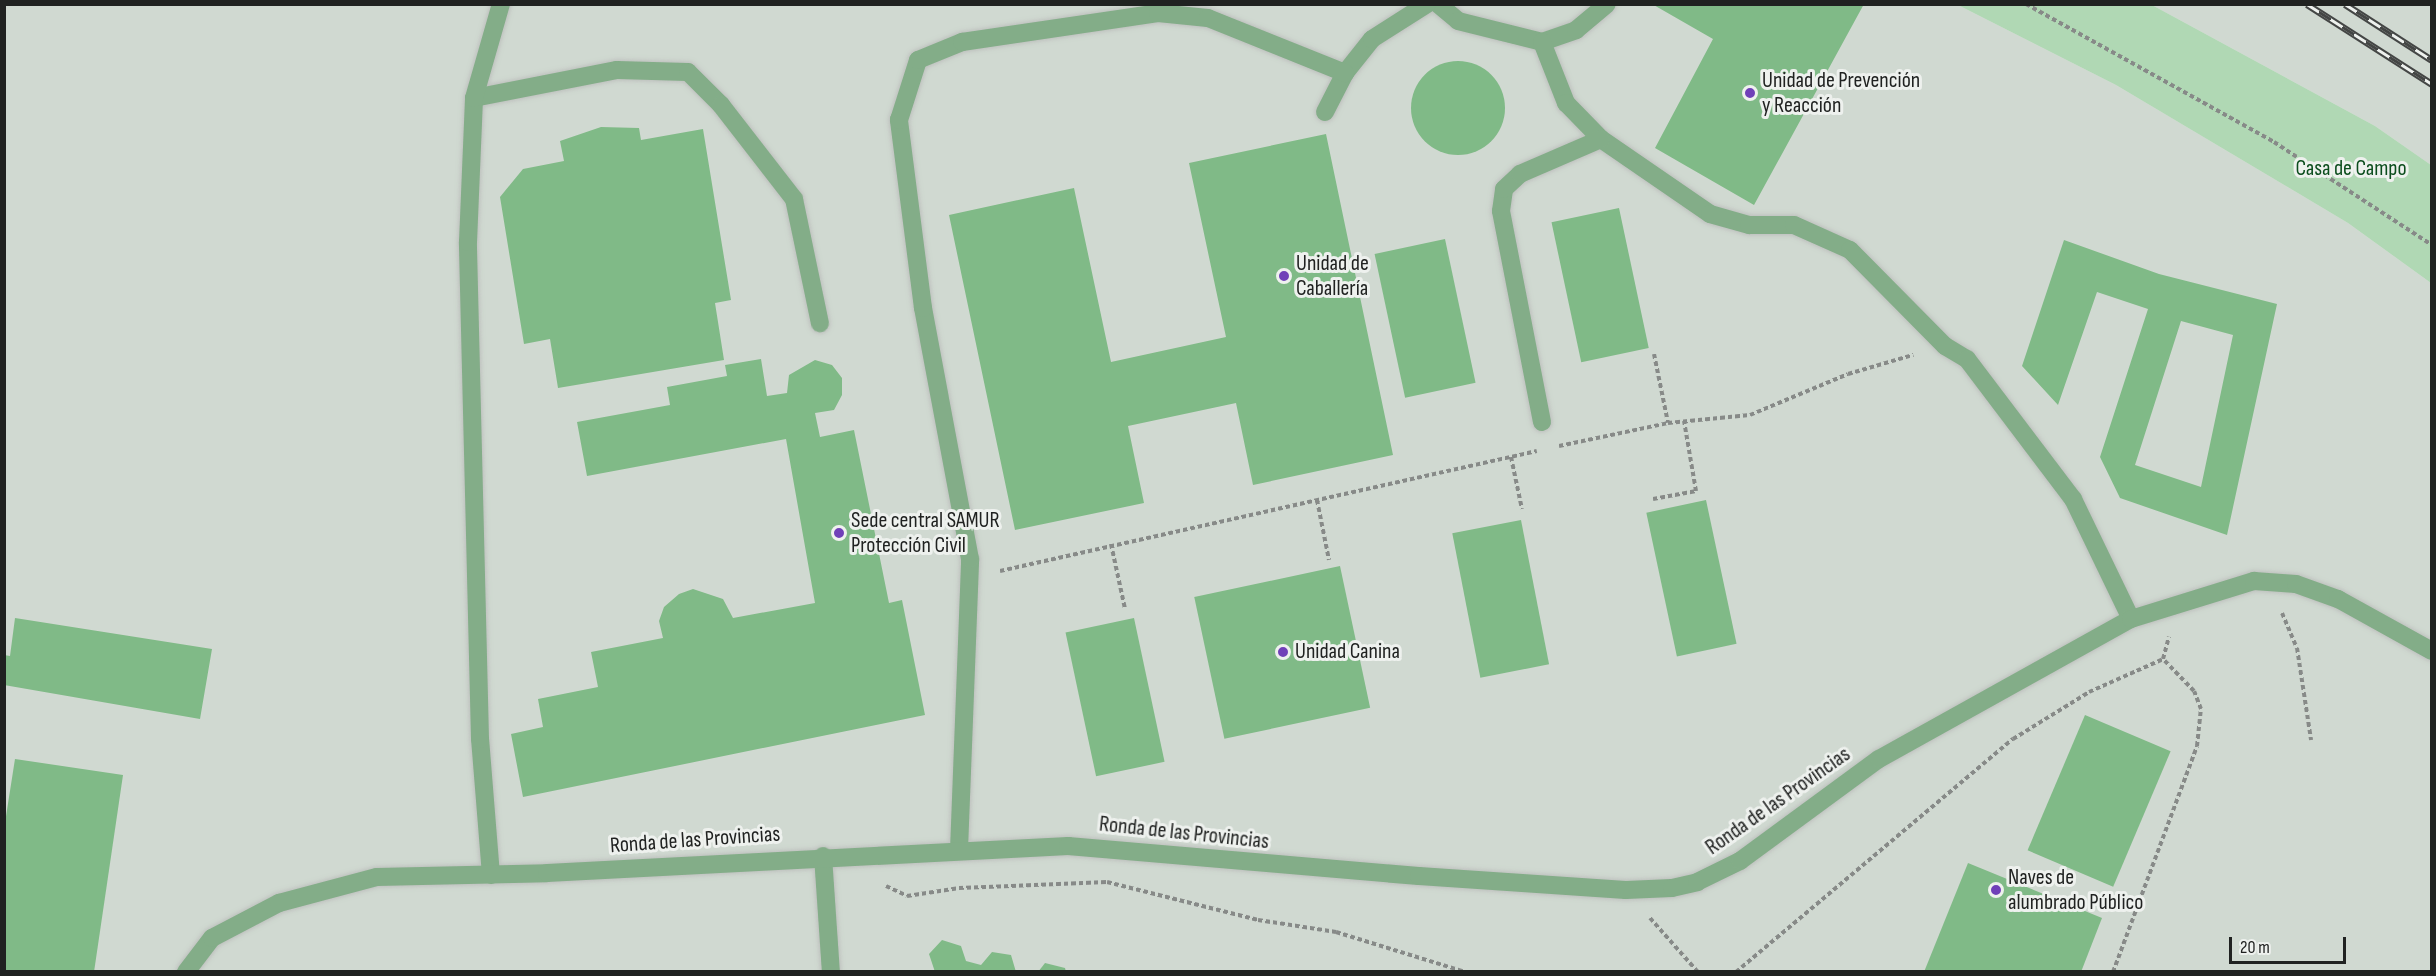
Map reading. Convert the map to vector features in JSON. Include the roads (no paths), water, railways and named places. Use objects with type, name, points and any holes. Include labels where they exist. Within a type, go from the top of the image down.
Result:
[{"type":"street","points":[[491,875],[480,740],[468,242],[474,98],[501,4]]},
{"type":"street","points":[[1325,112],[1345,73],[1372,39],[1427,4]]},
{"type":"street","points":[[1438,4],[1458,21],[1542,42],[1576,30],[1607,4]]},
{"type":"street","points":[[959,850],[970,576],[923,308],[899,120],[918,60],[962,42],[1158,13],[1208,18],[1345,73]]},
{"type":"street","points":[[1542,42],[1566,103],[1601,139],[1710,214],[1749,225],[1794,225],[1850,250],[1945,346],[1967,359],[1993,388],[2073,499],[2131,619]]},
{"type":"street","points":[[474,98],[617,70],[688,72],[721,105],[794,199],[820,323]]},
{"type":"street","points":[[1542,422],[1501,211],[1504,189],[1520,174],[1601,139]]},
{"type":"street","name":"Ronda de las Provincias","points":[[186,972],[212,938],[279,903],[377,877],[491,875],[824,856],[1077,847],[1267,866],[1626,890],[1672,888],[1719,874],[1879,759],[2131,619],[2254,581],[2296,584],[2338,599],[2432,651]]},
{"type":"street","points":[[824,856],[831,972]]},
{"type":"railway","points":[[2307,4],[2432,84]]},
{"type":"railway","points":[[2345,4],[2432,60]]},
{"type":"place","name":"Unidad de Prevención y Reacción","points":[[1750,93]]},
{"type":"place","name":"Unidad de Caballería","points":[[1284,276]]},
{"type":"place","name":"Sede central SAMUR Protección Civil","points":[[839,533]]},
{"type":"place","name":"Unidad Canina","points":[[1283,652]]},
{"type":"place","name":"Naves de alumbrado Público","points":[[1996,890]]},
{"type":"park label","name":"Casa de Campo","points":[[2351,169]]}]
